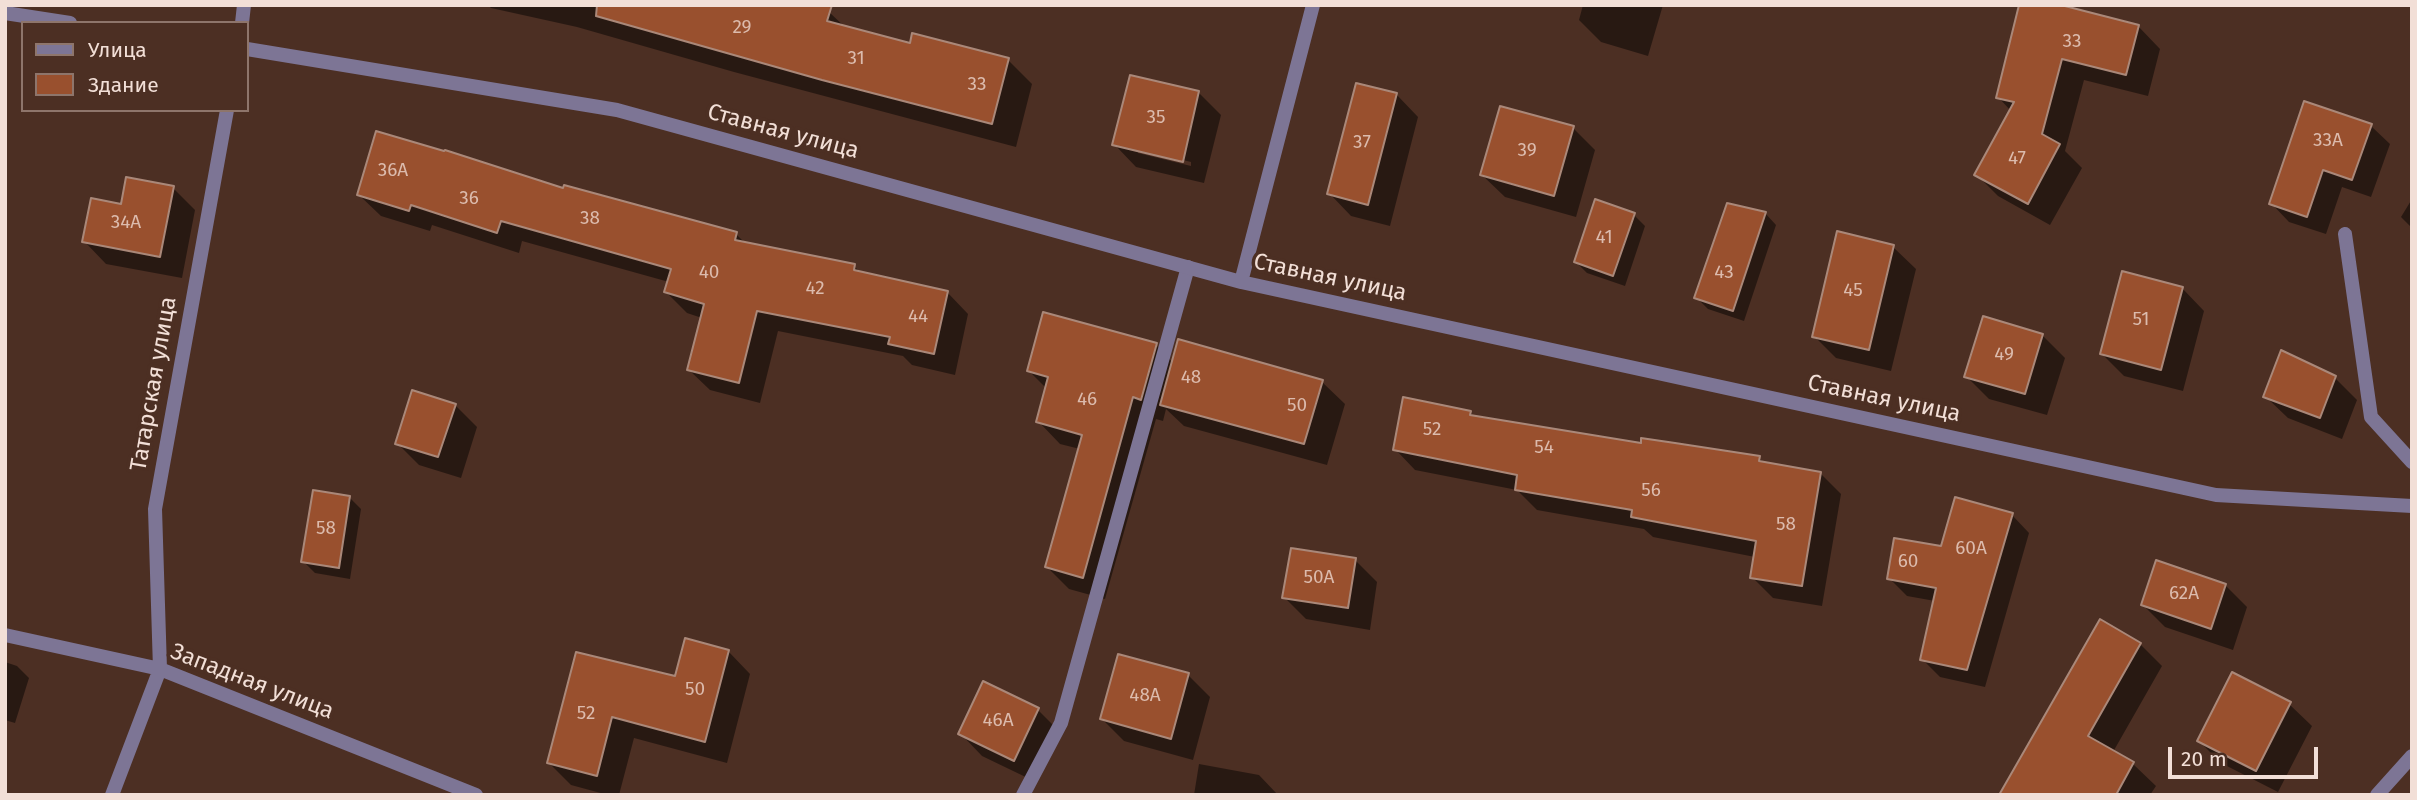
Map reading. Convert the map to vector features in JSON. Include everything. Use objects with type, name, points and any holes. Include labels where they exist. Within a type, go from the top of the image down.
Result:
[{"type":"street","points":[[1241,282],[1313,5]]},
{"type":"street","points":[[5,13],[57,21]]},
{"type":"street","name":"Ставная улица","points":[[248,49],[617,110],[1241,282],[2216,495],[2412,506]]},
{"type":"street","name":"Татарская улица","points":[[160,669],[155,509],[227,112]]},
{"type":"street","points":[[2345,234],[2371,417],[2412,462]]},
{"type":"street","points":[[1023,795],[1060,723],[1188,268]]},
{"type":"street","name":"Западная улица","points":[[5,635],[160,669],[476,795]]},
{"type":"street","points":[[112,795],[160,669]]},
{"type":"street","points":[[2377,795],[2412,756]]},
{"type":"building","points":[[597,5],[832,5],[827,21],[910,43],[912,33],[1009,58],[992,124],[822,80],[596,16]]},
{"type":"building","points":[[2019,5],[2061,5],[2139,25],[2126,75],[2062,59],[2042,134],[2060,144],[2028,204],[1974,175],[2014,102],[1996,98]]},
{"type":"building","points":[[1130,75],[1199,91],[1183,162],[1112,145]]},
{"type":"building","points":[[1356,83],[1397,93],[1368,205],[1327,194]]},
{"type":"building","points":[[2304,101],[2372,124],[2352,180],[2323,170],[2307,217],[2269,204]]},
{"type":"building","points":[[1500,106],[1574,126],[1554,196],[1480,175]]},
{"type":"building","points":[[376,131],[563,188],[564,185],[737,232],[735,240],[855,264],[854,270],[948,291],[934,354],[888,344],[890,337],[757,311],[739,383],[687,370],[704,304],[664,292],[671,269],[501,221],[497,233],[411,205],[409,211],[357,195]]},
{"type":"building","points":[[126,177],[174,186],[160,257],[82,242],[91,198],[121,204]]},
{"type":"building","points":[[1595,199],[1635,213],[1613,276],[1574,262]]},
{"type":"building","points":[[1727,203],[1766,212],[1733,311],[1694,298]]},
{"type":"building","points":[[1837,231],[1894,245],[1869,350],[1812,337]]},
{"type":"building","points":[[2122,271],[2183,287],[2161,370],[2100,354]]},
{"type":"building","points":[[1043,312],[1157,343],[1141,400],[1133,397],[1083,578],[1045,567],[1082,435],[1036,422],[1048,377],[1027,371]]},
{"type":"building","points":[[1983,316],[2043,334],[2025,394],[1964,377]]},
{"type":"building","points":[[1178,339],[1323,380],[1304,444],[1160,405]]},
{"type":"building","points":[[2281,350],[2336,376],[2320,418],[2263,397]]},
{"type":"building","points":[[412,390],[456,404],[438,457],[395,444]]},
{"type":"building","points":[[1403,397],[1471,411],[1470,415],[1641,443],[1641,438],[1760,456],[1759,461],[1821,472],[1802,586],[1750,578],[1756,541],[1631,517],[1632,510],[1515,490],[1517,475],[1393,450]]},
{"type":"building","points":[[313,490],[350,496],[339,568],[301,562]]},
{"type":"building","points":[[1955,497],[2013,513],[1967,670],[1920,660],[1936,588],[1887,579],[1894,538],[1941,546]]},
{"type":"building","points":[[1291,548],[1356,558],[1348,608],[1282,598]]},
{"type":"building","points":[[2156,560],[2226,584],[2211,629],[2141,605]]},
{"type":"building","points":[[2100,619],[2141,643],[2088,736],[2134,762],[2116,795],[1999,795]]},
{"type":"building","points":[[685,638],[729,650],[705,742],[612,717],[597,776],[547,763],[576,652],[675,676]]},
{"type":"building","points":[[1118,654],[1189,673],[1171,739],[1100,719]]},
{"type":"building","points":[[2232,672],[2291,702],[2256,771],[2197,741]]},
{"type":"building","points":[[983,681],[1039,708],[1014,761],[958,734]]}]
